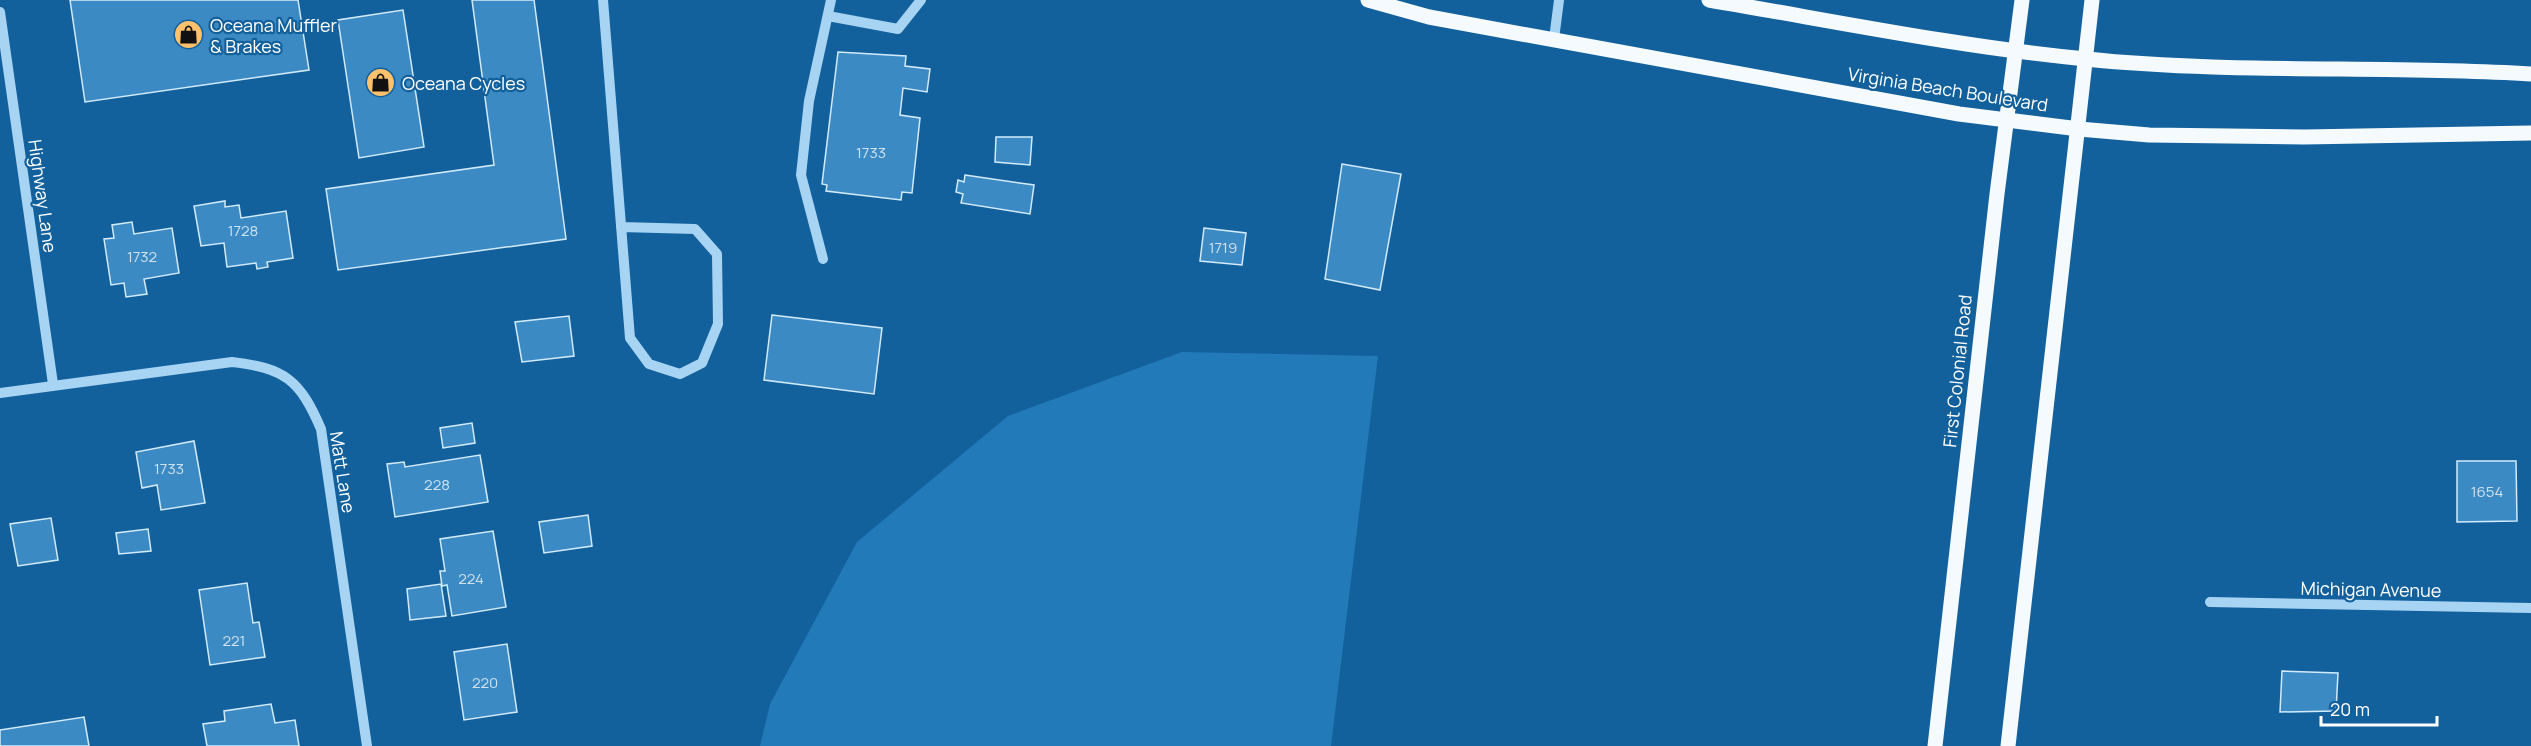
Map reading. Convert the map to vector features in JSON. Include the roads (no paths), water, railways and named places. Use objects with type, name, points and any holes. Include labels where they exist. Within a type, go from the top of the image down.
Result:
[{"type":"main road","name":"Virginia Beach Boulevard","points":[[1368,0],[1429,17],[2006,120],[2079,129],[2149,135],[2531,134]]},
{"type":"main road","points":[[1709,0],[2015,50],[2086,59],[2531,74]]},
{"type":"main road","name":"First Colonial Road","points":[[1935,746],[2006,120],[2022,0]]},
{"type":"main road","points":[[2008,746],[2092,0]]},
{"type":"street","points":[[603,0],[621,226],[630,338],[649,364],[680,374],[702,363],[718,324],[717,254],[695,229],[621,226]]},
{"type":"street","points":[[823,259],[801,175],[809,100],[831,0]]},
{"type":"street","points":[[828,16],[898,28],[921,0]]},
{"type":"street","points":[[1554,39],[1559,0]]},
{"type":"street","name":"Highway Lane","points":[[0,12],[5,91],[53,384]]},
{"type":"street","name":"Matt Lane","points":[[0,393],[53,384],[232,362],[265,366],[293,382],[308,399],[321,429],[367,746]]},
{"type":"street","name":"Michigan Avenue","points":[[2210,602],[2531,608]]},
{"type":"place","name":"Oceana Muffler & Brakes","points":[[189,35]]},
{"type":"place","name":"Oceana Cycles","points":[[381,83]]}]
